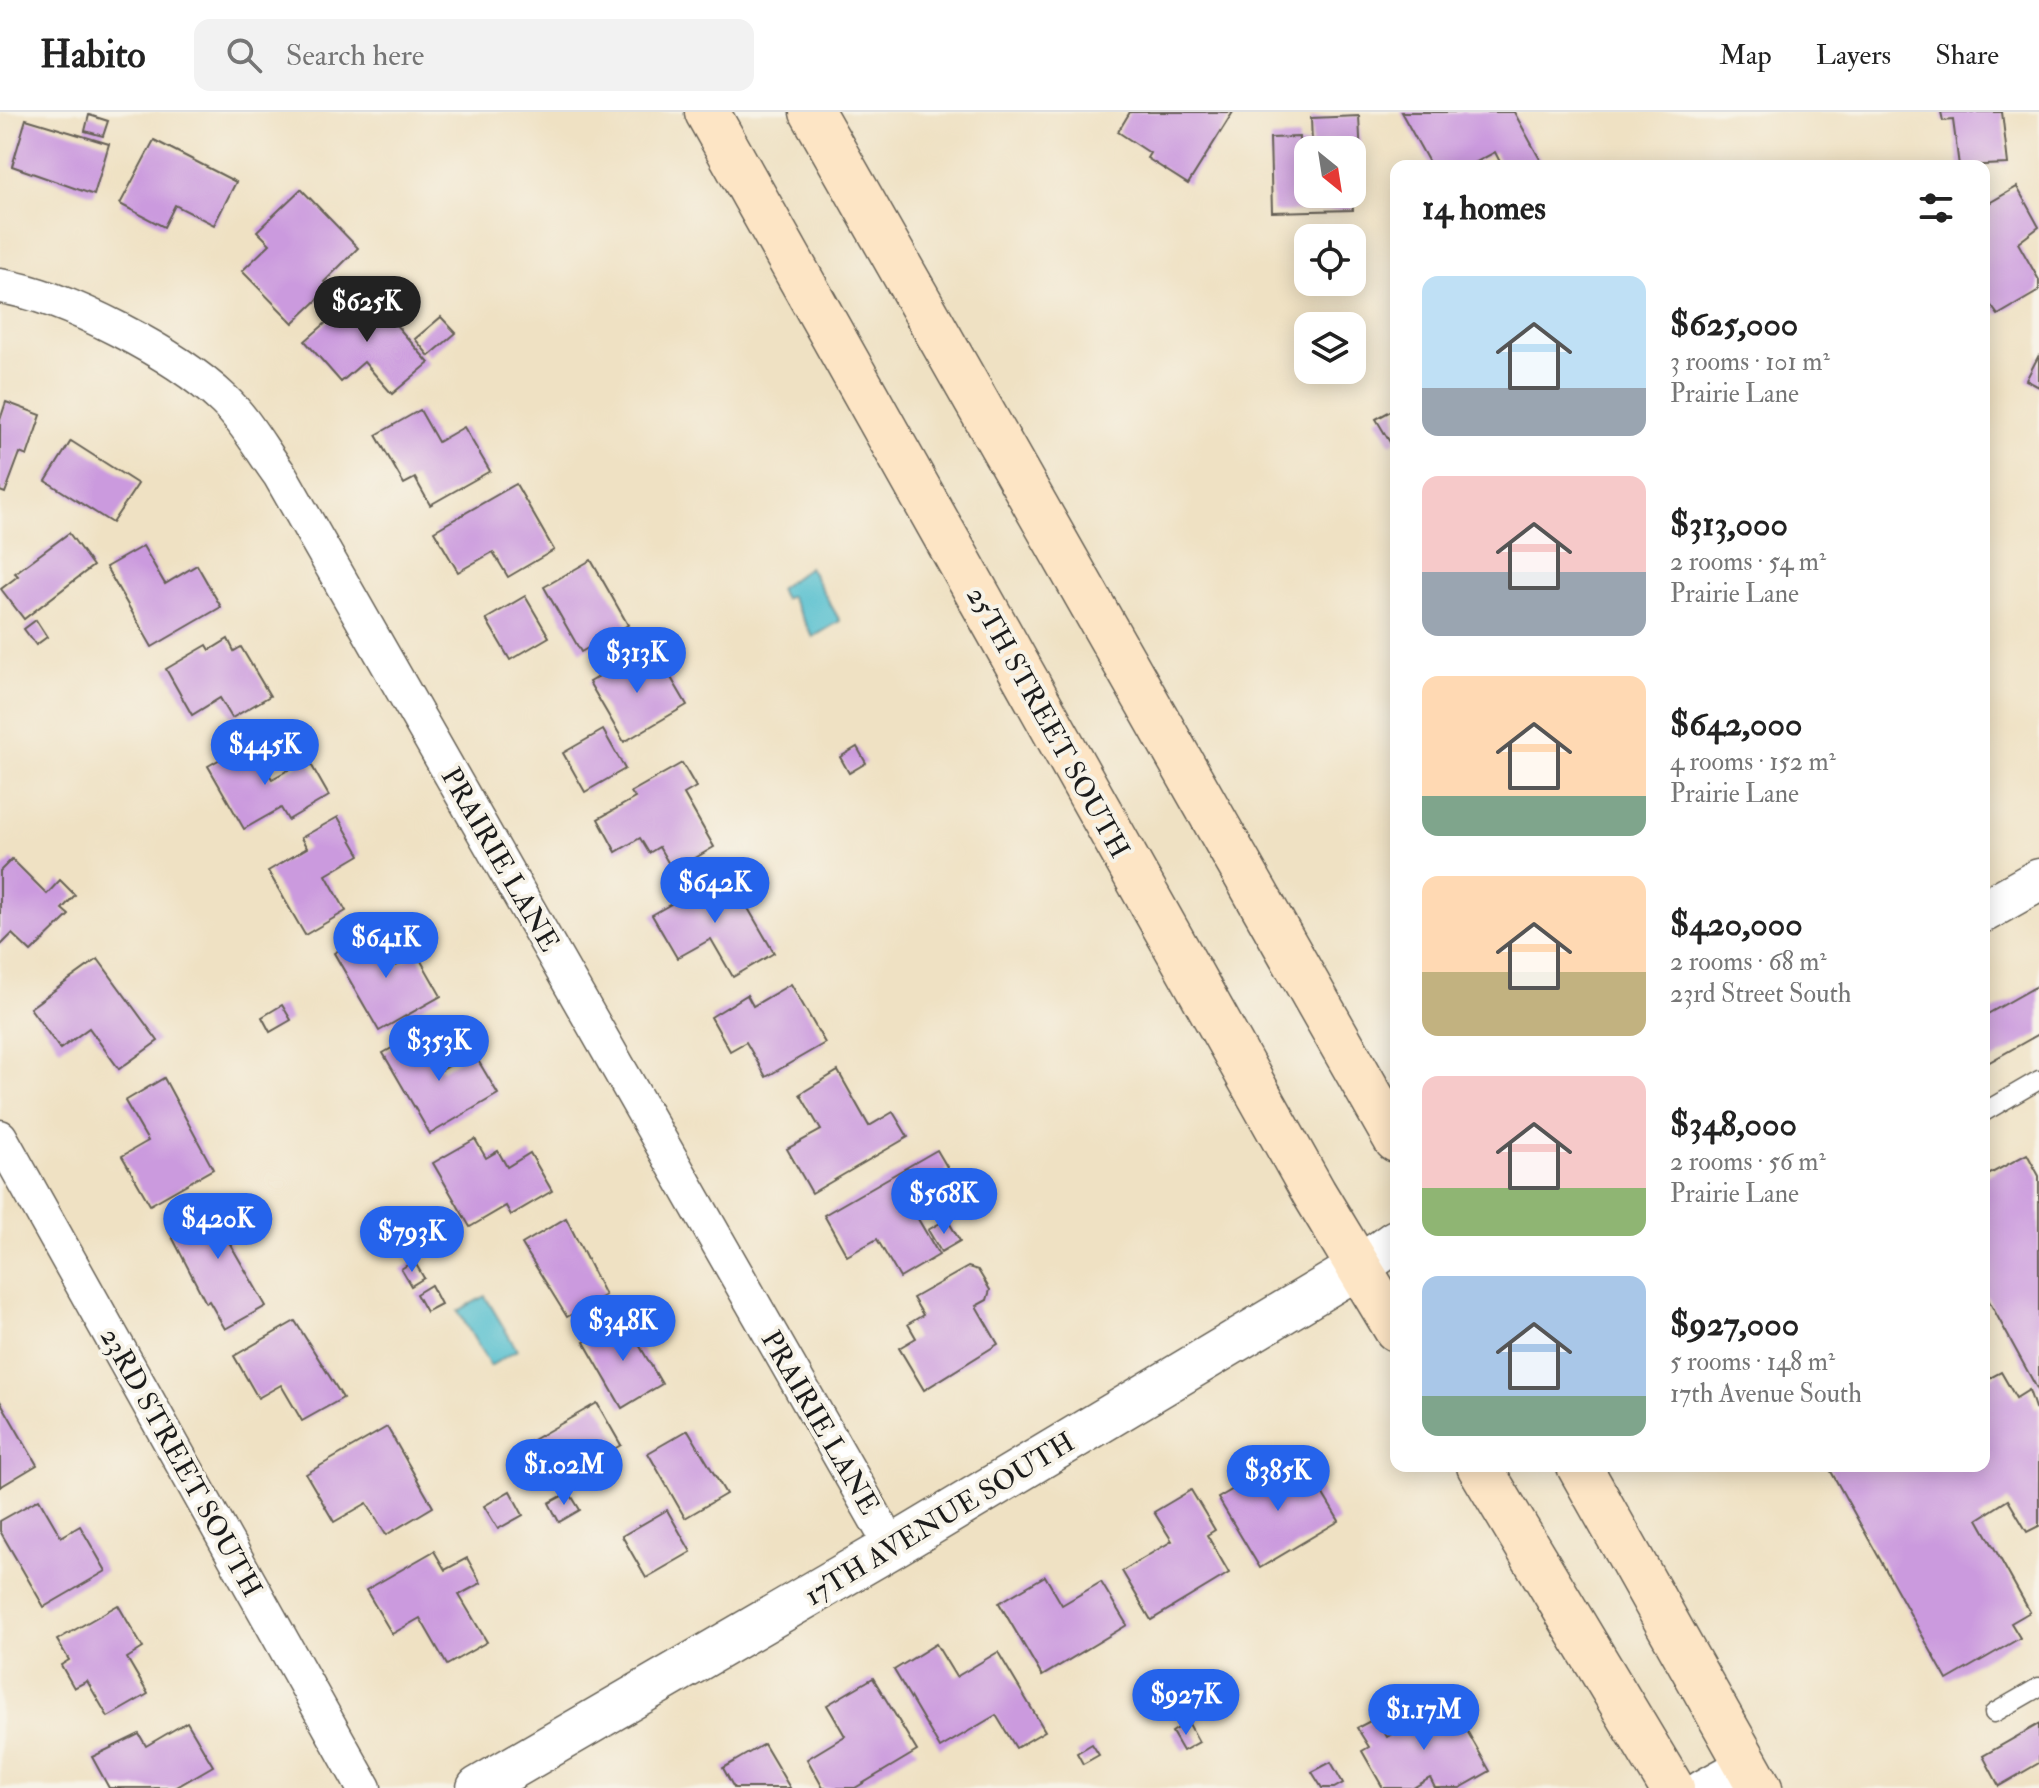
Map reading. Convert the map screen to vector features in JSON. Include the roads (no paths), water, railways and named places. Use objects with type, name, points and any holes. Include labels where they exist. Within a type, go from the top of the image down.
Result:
[{"type":"main road","name":"25TH STREET SOUTH","points":[[707,112],[1390,1319]]},
{"type":"main road","points":[[812,112],[1390,1129]]},
{"type":"main road","points":[[1483,1472],[1672,1788]]},
{"type":"main road","points":[[1582,1472],[1753,1775]]},
{"type":"street","name":"PRAIRIE LANE","points":[[0,286],[30,290],[155,350],[225,401],[280,475],[892,1547]]},
{"type":"street","points":[[1990,908],[2039,880]]},
{"type":"street","name":"23RD STREET SOUTH","points":[[0,1137],[364,1788]]},
{"type":"street","name":"17TH AVENUE SOUTH","points":[[478,1788],[892,1547],[1359,1267],[1390,1245]]},
{"type":"street","points":[[1701,1788],[1753,1775]]},
{"type":"lane","points":[[1990,1109],[2039,1080]]},
{"type":"lane","points":[[1994,1713],[2039,1687]]},
{"type":"water","points":[[809,567],[840,621],[813,637],[790,596],[784,599],[779,589]]},
{"type":"water","points":[[485,1296],[517,1350],[490,1366],[458,1311]]}]
